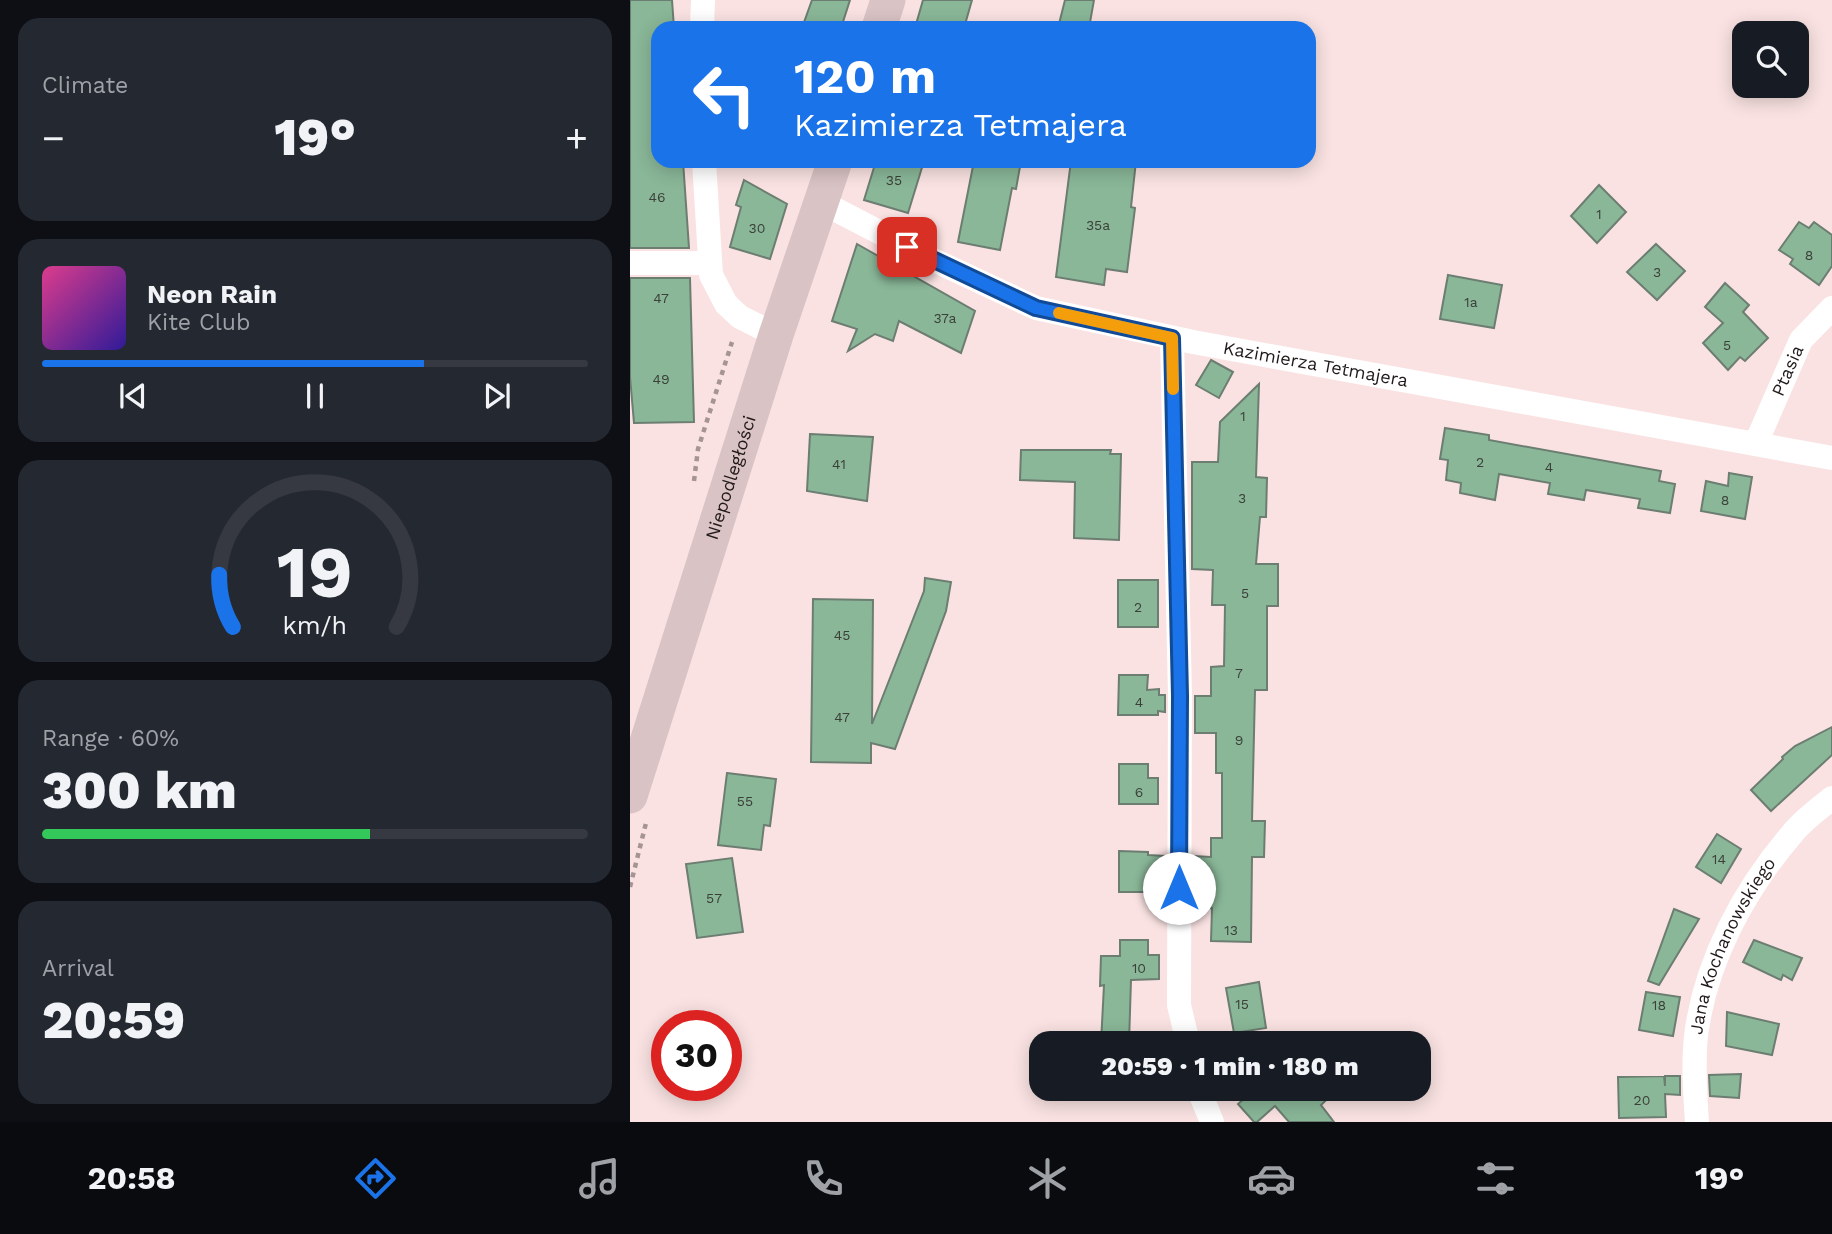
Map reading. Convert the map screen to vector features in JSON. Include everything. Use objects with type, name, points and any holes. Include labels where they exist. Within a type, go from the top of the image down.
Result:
[{"type":"street","points":[[702,21],[703,0]]},
{"type":"street","points":[[881,21],[888,0]]},
{"type":"street","points":[[704,168],[711,275],[726,304],[740,317],[776,335]]},
{"type":"street","name":"Niepodległości","points":[[630,796],[776,335],[833,168]]},
{"type":"street","name":"Kazimierza Tetmajera","points":[[821,202],[927,257],[1036,308],[1172,338],[1832,458]]},
{"type":"street","points":[[630,263],[710,263]]},
{"type":"street","name":"Ptasia","points":[[1756,443],[1801,340],[1832,308]]},
{"type":"street","points":[[1172,338],[1180,696],[1179,1005],[1185,1031]]},
{"type":"street","name":"Jana Kochanowskiego","points":[[1697,1122],[1696,1036],[1706,988],[1732,921],[1763,870],[1794,831],[1832,798]]},
{"type":"street","points":[[1203,1101],[1212,1122]]},
{"type":"building","points":[[630,0],[672,0],[674,21],[651,21],[651,168],[683,168],[689,248],[630,248]]},
{"type":"building","points":[[812,0],[850,0],[843,21],[804,21]]},
{"type":"building","points":[[923,0],[972,0],[966,21],[917,21]]},
{"type":"building","points":[[1065,0],[1094,0],[1090,21],[1060,21]]},
{"type":"building","points":[[874,168],[922,168],[908,213],[864,200]]},
{"type":"building","points":[[973,168],[1020,168],[1016,189],[1012,188],[1000,250],[958,242]]},
{"type":"building","points":[[1070,168],[1135,168],[1131,207],[1135,208],[1127,272],[1106,269],[1104,285],[1056,277]]},
{"type":"building","points":[[744,180],[787,204],[770,259],[730,247],[741,207],[736,205]]},
{"type":"building","points":[[1599,185],[1626,212],[1597,243],[1571,216]]},
{"type":"building","points":[[1799,222],[1809,228],[1814,222],[1832,235],[1832,266],[1819,285],[1790,264],[1793,259],[1779,250]]},
{"type":"building","points":[[857,244],[975,311],[961,353],[899,321],[893,341],[875,334],[848,351],[857,329],[832,321]]},
{"type":"building","points":[[1656,244],[1685,271],[1657,300],[1627,272]]},
{"type":"building","points":[[1448,275],[1502,285],[1494,328],[1440,319]]},
{"type":"building","points":[[630,278],[690,278],[694,422],[634,423],[630,377]]},
{"type":"building","points":[[1725,283],[1749,305],[1743,312],[1768,338],[1745,361],[1740,357],[1728,370],[1703,343],[1723,323],[1705,307]]},
{"type":"building","points":[[1211,360],[1233,372],[1219,398],[1196,385]]},
{"type":"building","points":[[1259,384],[1256,477],[1267,478],[1266,517],[1260,517],[1256,564],[1278,564],[1278,606],[1267,606],[1267,690],[1255,690],[1252,821],[1265,821],[1264,857],[1252,857],[1251,942],[1211,941],[1212,908],[1194,909],[1194,856],[1211,857],[1211,838],[1222,838],[1222,773],[1216,773],[1216,733],[1195,733],[1195,696],[1211,696],[1211,667],[1224,666],[1225,605],[1212,605],[1213,570],[1192,569],[1192,462],[1218,462],[1220,422]]},
{"type":"building","points":[[1445,428],[1489,435],[1489,440],[1661,471],[1659,481],[1675,484],[1670,513],[1638,508],[1640,499],[1586,490],[1584,500],[1548,494],[1550,483],[1499,474],[1495,500],[1460,493],[1461,483],[1446,480],[1448,460],[1440,459]]},
{"type":"building","points":[[810,434],[873,437],[867,501],[807,491]]},
{"type":"building","points":[[1021,450],[1111,450],[1110,454],[1121,454],[1119,540],[1074,538],[1075,482],[1020,480]]},
{"type":"building","points":[[1729,473],[1752,477],[1745,519],[1701,511],[1706,481],[1728,486]]},
{"type":"building","points":[[925,578],[951,582],[946,611],[895,749],[871,743],[871,763],[811,762],[813,599],[873,600],[872,724],[924,591]]},
{"type":"building","points":[[1118,580],[1158,580],[1158,627],[1118,627]]},
{"type":"building","points":[[1119,675],[1148,675],[1147,690],[1159,689],[1159,695],[1165,695],[1165,712],[1158,711],[1158,715],[1118,715]]},
{"type":"building","points":[[1832,727],[1832,755],[1771,811],[1751,790],[1795,746]]},
{"type":"building","points":[[1119,764],[1148,764],[1148,778],[1158,778],[1158,804],[1119,804]]},
{"type":"building","points":[[727,773],[776,779],[770,826],[764,825],[761,850],[718,845]]},
{"type":"building","points":[[1717,834],[1741,849],[1721,883],[1696,867]]},
{"type":"building","points":[[1119,851],[1148,852],[1148,855],[1165,856],[1164,892],[1119,892]]},
{"type":"building","points":[[732,858],[743,932],[697,938],[686,864]]},
{"type":"building","points":[[1674,909],[1699,919],[1659,985],[1648,981]]},
{"type":"building","points":[[1120,940],[1148,940],[1148,955],[1159,955],[1159,979],[1131,980],[1129,1031],[1102,1031],[1104,985],[1100,986],[1101,956],[1120,956]]},
{"type":"building","points":[[1754,940],[1802,958],[1792,980],[1783,975],[1781,980],[1743,962]]},
{"type":"building","points":[[1259,982],[1266,1028],[1234,1031],[1226,988]]},
{"type":"building","points":[[1646,992],[1680,997],[1673,1036],[1639,1030]]},
{"type":"building","points":[[1727,1012],[1779,1024],[1772,1055],[1726,1046]]},
{"type":"building","points":[[1741,1074],[1739,1098],[1710,1096],[1709,1075]]},
{"type":"building","points":[[1664,1076],[1665,1086],[1665,1076],[1680,1076],[1680,1095],[1665,1094],[1666,1117],[1619,1118],[1618,1077]]},
{"type":"building","points":[[1241,1101],[1325,1101],[1321,1105],[1334,1122],[1289,1122],[1275,1106],[1254,1122],[1238,1104]]},
{"type":"slow traffic","points":[[1059,313],[1172,338],[1173,389]]},
{"type":"route","points":[[907,247],[1036,308],[1172,338],[1180,696],[1179,888]]}]
